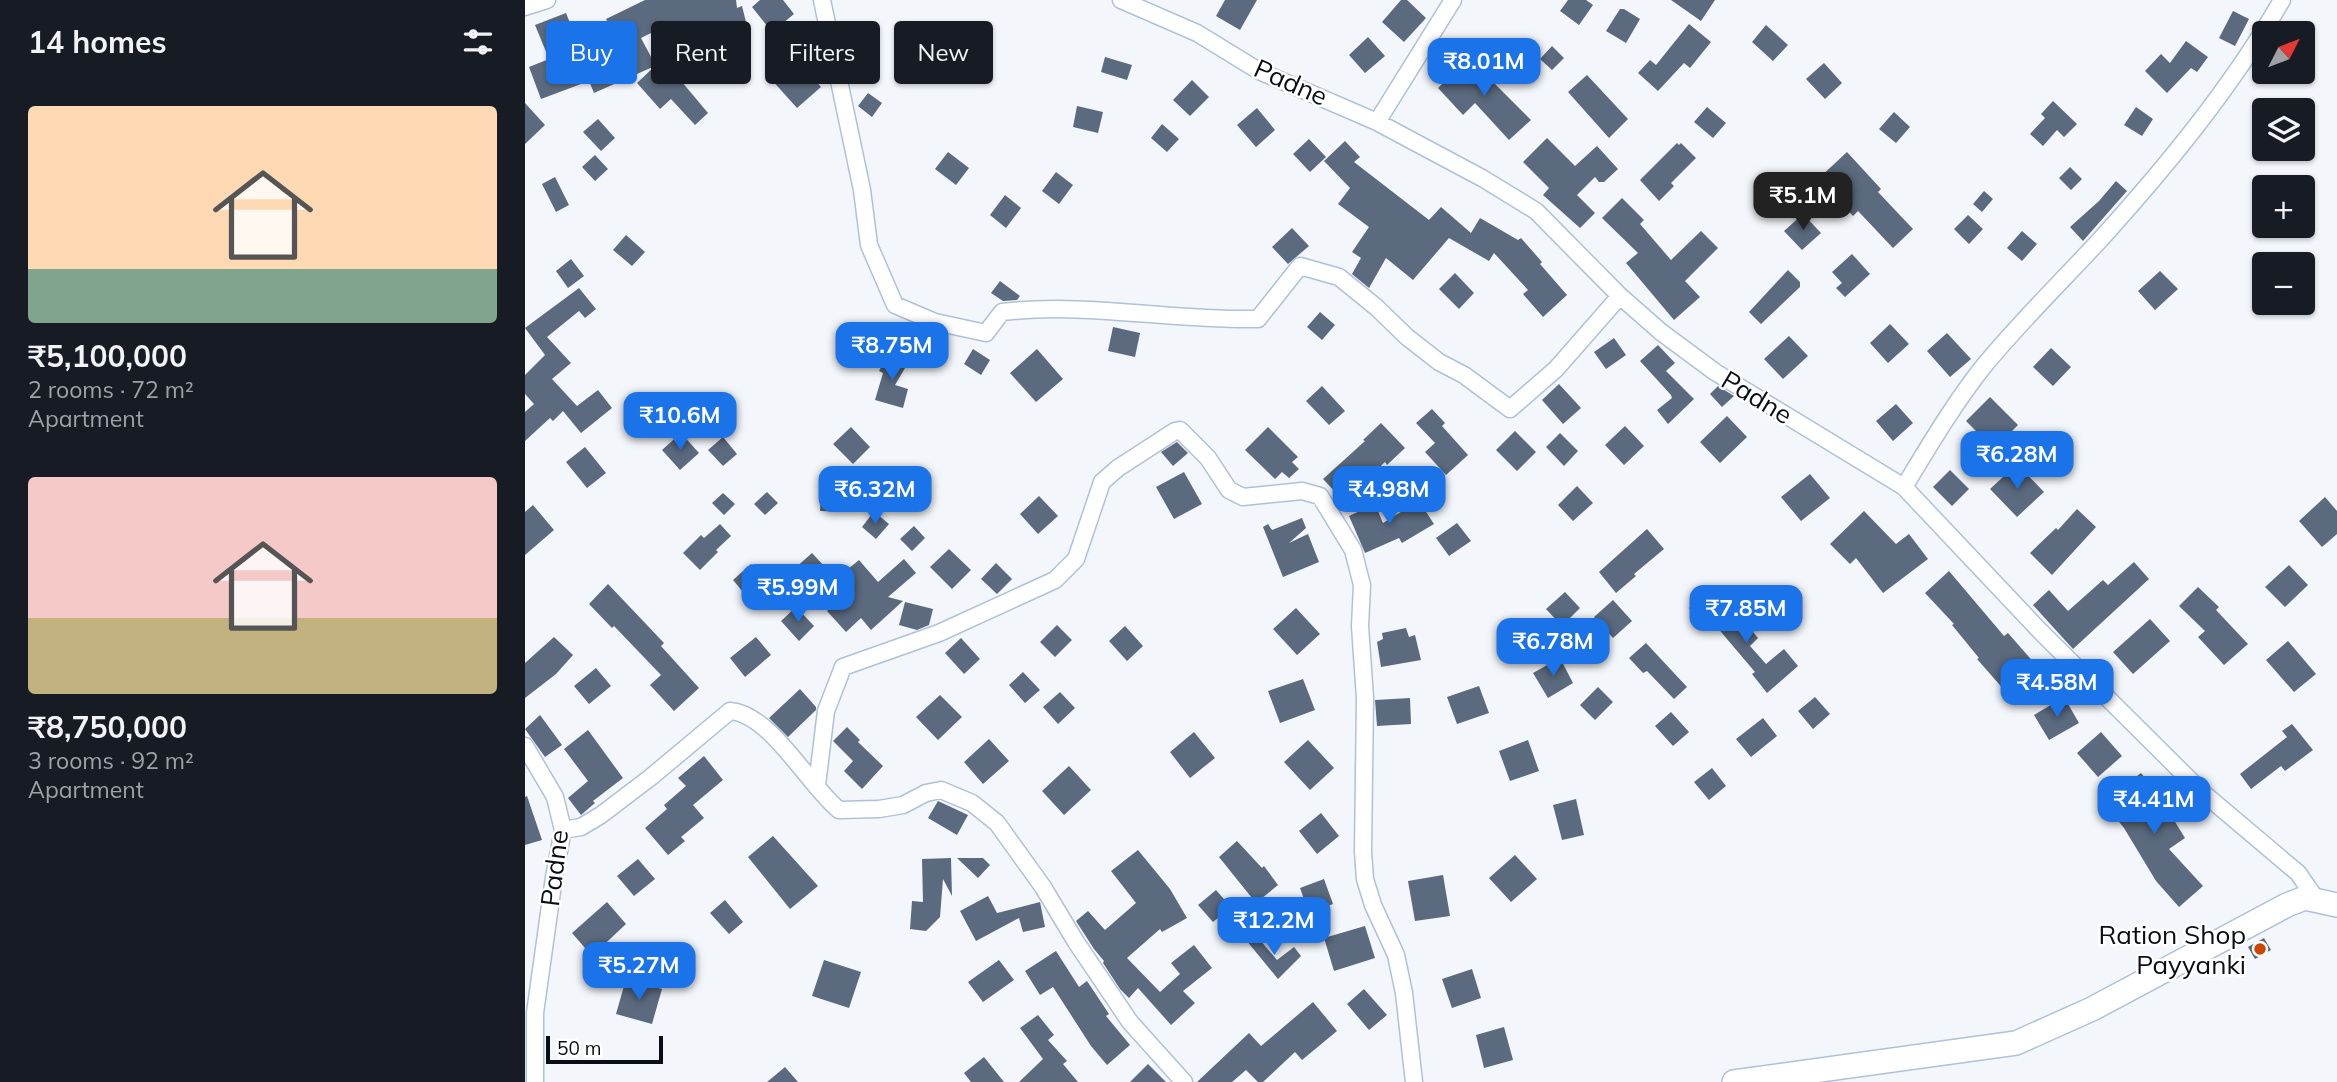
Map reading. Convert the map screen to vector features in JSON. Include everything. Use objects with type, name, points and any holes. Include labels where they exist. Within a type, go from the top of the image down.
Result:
[{"type":"main road","points":[[1734,1082],[2016,1043],[2092,1009],[2287,905],[2305,898],[2327,902]]},
{"type":"street","points":[[525,7],[547,0]]},
{"type":"street","points":[[822,0],[862,190],[869,244],[895,304],[935,322],[986,333],[1002,312],[1036,308],[1223,320],[1258,319],[1300,266],[1339,277],[1439,362],[1464,375],[1510,409],[1556,369],[1620,296]]},
{"type":"street","points":[[1377,122],[1453,0]]},
{"type":"street","points":[[1904,487],[1958,400],[1978,374],[2101,239],[2204,117],[2263,34],[2283,0]]},
{"type":"street","name":"Padne","points":[[1129,1],[1197,33],[1259,71],[1377,122],[1482,178],[1535,211],[1620,296],[1661,332],[1715,372],[1904,487],[2040,631],[2202,792],[2298,873],[2327,902]]},
{"type":"street","points":[[817,785],[826,711],[843,667],[939,633],[1055,580],[1076,559],[1102,482],[1118,468],[1175,431],[1180,430],[1208,458],[1229,490],[1243,497],[1302,491],[1320,496],[1353,551],[1362,585],[1360,626],[1365,698],[1365,878],[1373,905],[1396,955],[1404,993],[1414,1082]]},
{"type":"street","points":[[563,830],[581,827],[601,815],[730,711],[740,712],[759,722],[839,810],[879,809],[903,805],[926,793],[941,790],[972,803],[997,823],[1043,887],[1130,1022],[1184,1082]]},
{"type":"street","name":"Padne","points":[[525,746],[555,797],[563,830],[535,1013],[534,1082]]},
{"type":"building","points":[[645,0],[736,0],[737,8],[742,6],[746,21],[651,21],[651,33],[641,38],[651,57],[651,68],[637,74],[637,21],[606,19]]},
{"type":"building","points":[[760,0],[783,0],[794,14],[785,21],[765,21],[765,23],[752,7]]},
{"type":"building","points":[[1225,0],[1257,0],[1240,30],[1216,16]]},
{"type":"building","points":[[1401,0],[1407,0],[1426,18],[1404,42],[1382,22]]},
{"type":"building","points":[[1568,0],[1586,0],[1593,5],[1579,25],[1560,11]]},
{"type":"building","points":[[1671,0],[1715,0],[1701,21]]},
{"type":"building","points":[[1620,9],[1640,19],[1626,43],[1606,31]]},
{"type":"building","points":[[2233,11],[2249,19],[2235,46],[2219,38]]},
{"type":"building","points":[[566,13],[569,21],[546,21],[546,52],[535,25]]},
{"type":"building","points":[[1689,24],[1711,42],[1690,68],[1684,63],[1658,91],[1638,73],[1650,60],[1656,65]]},
{"type":"building","points":[[1766,25],[1788,45],[1773,61],[1752,42]]},
{"type":"building","points":[[1368,37],[1385,56],[1365,73],[1349,55]]},
{"type":"building","points":[[2186,41],[2208,57],[2197,72],[2191,68],[2167,93],[2145,71],[2161,54],[2170,63]]},
{"type":"building","points":[[1552,46],[1564,58],[1552,70],[1540,59]]},
{"type":"building","points":[[1105,57],[1132,65],[1127,80],[1101,72]]},
{"type":"building","points":[[1469,58],[1531,120],[1509,140],[1475,103],[1463,115],[1438,88]]},
{"type":"building","points":[[546,60],[546,84],[581,84],[541,99],[529,67]]},
{"type":"building","points":[[1824,63],[1842,83],[1825,99],[1806,79]]},
{"type":"building","points":[[651,70],[651,84],[684,84],[708,113],[695,125],[671,99],[660,109],[637,83]]},
{"type":"building","points":[[1587,75],[1628,119],[1609,138],[1568,92]]},
{"type":"building","points":[[1192,80],[1209,97],[1190,116],[1173,100]]},
{"type":"building","points":[[590,84],[614,84],[594,93]]},
{"type":"building","points":[[775,84],[818,84],[821,87],[797,108]]},
{"type":"building","points":[[868,93],[882,103],[872,117],[858,106]]},
{"type":"building","points":[[2053,101],[2077,124],[2064,137],[2057,130],[2043,146],[2030,134],[2045,118],[2041,114]]},
{"type":"building","points":[[525,103],[545,125],[525,144]]},
{"type":"building","points":[[1077,106],[1103,112],[1098,133],[1073,127]]},
{"type":"building","points":[[1707,107],[1726,123],[1713,138],[1694,122]]},
{"type":"building","points":[[2136,107],[2153,119],[2142,136],[2124,125]]},
{"type":"building","points":[[1257,108],[1275,130],[1256,147],[1237,125]]},
{"type":"building","points":[[1894,112],[1910,127],[1896,143],[1879,129]]},
{"type":"building","points":[[598,119],[615,138],[601,151],[583,132]]},
{"type":"building","points":[[1162,124],[1179,139],[1167,152],[1151,138]]},
{"type":"building","points":[[1547,138],[1575,166],[1597,146],[1618,169],[1604,182],[1599,182],[1595,177],[1577,195],[1595,213],[1580,228],[1543,195],[1549,188],[1523,162]]},
{"type":"building","points":[[1309,139],[1326,157],[1310,172],[1293,154]]},
{"type":"building","points":[[1345,141],[1360,157],[1354,162],[1429,220],[1441,207],[1471,233],[1480,218],[1518,240],[1521,238],[1567,295],[1543,317],[1523,294],[1528,290],[1494,253],[1489,261],[1449,238],[1413,280],[1386,258],[1369,288],[1352,274],[1361,258],[1352,252],[1369,227],[1338,204],[1350,188],[1324,161]]},
{"type":"building","points":[[1677,143],[1681,143],[1696,158],[1671,183],[1674,186],[1659,201],[1640,180]]},
{"type":"building","points":[[948,152],[969,168],[956,185],[935,169]]},
{"type":"building","points":[[1847,152],[1881,189],[1878,192],[1913,229],[1893,248],[1858,211],[1853,216],[1818,179]]},
{"type":"building","points":[[595,155],[608,169],[595,181],[582,167]]},
{"type":"building","points":[[2070,167],[2082,179],[2071,190],[2059,178]]},
{"type":"building","points":[[1056,172],[1073,185],[1059,204],[1042,191]]},
{"type":"building","points":[[555,177],[569,205],[556,212],[542,184]]},
{"type":"building","points":[[2116,181],[2127,191],[2083,241],[2070,227],[2099,201]]},
{"type":"building","points":[[1984,191],[1993,199],[1982,212],[1973,204]]},
{"type":"building","points":[[1005,195],[1021,208],[1006,228],[990,215]]},
{"type":"building","points":[[1622,198],[1644,220],[1640,224],[1671,260],[1701,231],[1718,248],[1685,281],[1700,297],[1674,320],[1626,263],[1638,253],[1602,218]]},
{"type":"building","points":[[1803,214],[1821,233],[1802,250],[1784,231]]},
{"type":"building","points":[[1968,215],[1983,229],[1969,244],[1954,229]]},
{"type":"building","points":[[1292,228],[1309,246],[1288,264],[1272,247]]},
{"type":"building","points":[[2022,231],[2037,244],[2022,261],[2007,248]]},
{"type":"building","points":[[626,235],[645,252],[632,266],[613,250]]},
{"type":"building","points":[[1852,254],[1870,274],[1845,297],[1836,288],[1842,283],[1832,272]]},
{"type":"building","points":[[571,259],[584,276],[568,288],[556,271]]},
{"type":"building","points":[[1788,270],[1800,282],[1800,287],[1761,324],[1749,312]]},
{"type":"building","points":[[2160,271],[2178,289],[2155,310],[2138,291]]},
{"type":"building","points":[[1455,273],[1474,293],[1459,309],[1439,289]]},
{"type":"building","points":[[1000,281],[1020,296],[1017,300],[1003,301],[991,293]]},
{"type":"building","points":[[579,288],[596,309],[585,318],[579,311],[547,337],[571,363],[552,379],[577,406],[598,390],[612,408],[581,433],[563,411],[553,421],[550,418],[525,441],[525,412],[534,404],[525,394],[525,375],[545,355],[525,328]]},
{"type":"building","points":[[1320,312],[1335,325],[1322,340],[1307,327]]},
{"type":"building","points":[[1890,324],[1909,344],[1888,363],[1870,343]]},
{"type":"building","points":[[1113,327],[1140,333],[1135,357],[1108,351]]},
{"type":"building","points":[[1947,333],[1971,359],[1950,377],[1927,351]]},
{"type":"building","points":[[1789,336],[1808,356],[1783,379],[1764,359]]},
{"type":"building","points":[[1614,338],[1626,355],[1606,369],[1594,352]]},
{"type":"building","points":[[1658,345],[1675,363],[1666,371],[1694,399],[1668,424],[1657,410],[1672,398],[1671,395],[1640,361]]},
{"type":"building","points":[[2051,348],[2071,367],[2053,386],[2033,367]]},
{"type":"building","points":[[973,349],[990,360],[981,375],[964,364]]},
{"type":"building","points":[[1037,349],[1063,379],[1036,402],[1010,373]]},
{"type":"building","points":[[889,353],[908,363],[895,385],[908,389],[903,408],[875,400],[883,373],[879,371]]},
{"type":"building","points":[[1559,384],[1581,408],[1563,424],[1542,400]]},
{"type":"building","points":[[1322,386],[1345,411],[1329,425],[1306,401]]},
{"type":"building","points":[[1718,386],[1734,396],[1722,407],[1710,394]]},
{"type":"building","points":[[1990,397],[2018,425],[1994,449],[1966,421]]},
{"type":"building","points":[[1896,404],[1913,423],[1893,441],[1876,421]]},
{"type":"building","points":[[1432,409],[1445,423],[1442,426],[1468,455],[1446,475],[1425,452],[1435,443],[1416,423]]},
{"type":"building","points":[[1727,416],[1747,437],[1720,463],[1700,442]]},
{"type":"building","points":[[1381,423],[1405,448],[1369,477],[1366,473],[1340,497],[1323,479]]},
{"type":"building","points":[[1625,426],[1644,446],[1624,465],[1605,445]]},
{"type":"building","points":[[851,427],[870,447],[853,464],[833,444]]},
{"type":"building","points":[[1268,427],[1298,457],[1292,462],[1299,469],[1289,478],[1282,472],[1275,479],[1245,450]]},
{"type":"building","points":[[1515,431],[1536,452],[1517,471],[1496,450]]},
{"type":"building","points":[[681,433],[699,453],[680,470],[662,450]]},
{"type":"building","points":[[1560,433],[1578,451],[1564,466],[1546,447]]},
{"type":"building","points":[[723,437],[737,454],[723,466],[708,450]]},
{"type":"building","points":[[1177,442],[1188,453],[1173,466],[1161,452]]},
{"type":"building","points":[[585,447],[606,473],[587,488],[566,462]]},
{"type":"building","points":[[2017,464],[2044,492],[2017,517],[1990,489]]},
{"type":"building","points":[[1950,470],[1969,489],[1952,506],[1933,487]]},
{"type":"building","points":[[1184,472],[1202,504],[1174,519],[1156,487]]},
{"type":"building","points":[[1810,474],[1830,498],[1801,521],[1781,497]]},
{"type":"building","points":[[1577,486],[1593,503],[1573,521],[1558,505]]},
{"type":"building","points":[[821,491],[852,492],[852,512],[820,511]]},
{"type":"building","points":[[767,492],[778,503],[765,515],[754,504]]},
{"type":"building","points":[[723,493],[735,504],[724,515],[712,503]]},
{"type":"building","points":[[1039,496],[1058,516],[1038,534],[1020,514]]},
{"type":"building","points":[[2325,497],[2337,511],[2337,534],[2322,547],[2299,521]]},
{"type":"building","points":[[1419,501],[1434,524],[1402,543],[1399,538],[1365,553],[1349,516],[1375,504],[1383,523]]},
{"type":"building","points":[[533,505],[554,530],[525,555],[525,512]]},
{"type":"building","points":[[2077,509],[2096,527],[2052,575],[2030,553],[2056,528],[2058,530]]},
{"type":"building","points":[[1864,511],[1896,544],[1909,534],[1928,559],[1883,593],[1856,558],[1850,564],[1830,544]]},
{"type":"building","points":[[872,514],[877,514],[889,524],[876,539],[862,527]]},
{"type":"building","points":[[1302,518],[1306,528],[1289,543],[1308,534],[1319,562],[1283,577],[1263,527],[1268,524],[1272,530]]},
{"type":"building","points":[[1457,523],[1471,541],[1449,556],[1436,538]]},
{"type":"building","points":[[720,524],[731,536],[700,570],[683,553],[701,535],[704,538]]},
{"type":"building","points":[[914,526],[925,538],[912,551],[900,539]]},
{"type":"building","points":[[1647,529],[1664,549],[1616,593],[1599,572]]},
{"type":"building","points":[[949,549],[971,570],[952,589],[930,567]]},
{"type":"building","points":[[812,553],[824,566],[806,582],[794,569]]},
{"type":"building","points":[[904,559],[916,573],[888,597],[903,601],[871,630],[861,618],[846,632],[827,611],[853,587],[842,574],[859,560],[878,582]]},
{"type":"building","points":[[2134,562],[2149,579],[2073,649],[2033,605],[2049,590],[2068,611],[2103,580],[2108,585]]},
{"type":"building","points":[[996,563],[1012,579],[997,594],[981,579]]},
{"type":"building","points":[[751,564],[772,588],[754,605],[733,580]]},
{"type":"building","points":[[2289,565],[2308,585],[2285,607],[2265,587]]},
{"type":"building","points":[[1949,571],[2004,636],[2008,633],[2043,673],[2013,700],[1977,659],[1979,658],[1952,625],[1954,624],[1925,593]]},
{"type":"building","points":[[608,584],[664,643],[661,646],[699,688],[674,711],[650,685],[661,675],[589,604]]},
{"type":"building","points":[[2198,587],[2219,607],[2216,610],[2248,644],[2224,665],[2198,637],[2205,631],[2179,606]]},
{"type":"building","points":[[1565,592],[1580,608],[1562,626],[1546,609]]},
{"type":"building","points":[[1704,594],[1734,627],[1743,620],[1758,638],[1750,646],[1766,664],[1784,649],[1798,666],[1767,693],[1752,674],[1755,672],[1710,619],[1704,625],[1689,608]]},
{"type":"building","points":[[1613,600],[1632,621],[1613,638],[1594,617]]},
{"type":"building","points":[[905,602],[933,609],[929,625],[917,630],[899,625]]},
{"type":"building","points":[[796,607],[814,626],[799,641],[781,621]]},
{"type":"building","points":[[1296,608],[1320,634],[1297,655],[1273,629]]},
{"type":"building","points":[[2150,619],[2170,641],[2133,674],[2113,652]]},
{"type":"building","points":[[1057,625],[1072,640],[1055,657],[1040,642]]},
{"type":"building","points":[[1125,626],[1143,646],[1127,661],[1109,641]]},
{"type":"building","points":[[1406,628],[1409,637],[1415,635],[1421,660],[1381,667],[1377,642],[1383,639],[1382,633]]},
{"type":"building","points":[[554,637],[573,655],[556,674],[525,698],[525,663]]},
{"type":"building","points":[[756,637],[771,655],[745,677],[730,658]]},
{"type":"building","points":[[961,638],[980,659],[964,674],[945,653]]},
{"type":"building","points":[[2288,641],[2316,674],[2294,692],[2266,660]]},
{"type":"building","points":[[1646,643],[1687,687],[1674,699],[1647,671],[1643,673],[1629,658]]},
{"type":"building","points":[[1560,658],[1573,683],[1548,698],[1533,673]]},
{"type":"building","points":[[596,668],[611,686],[589,704],[574,686]]},
{"type":"building","points":[[1023,672],[1040,690],[1025,703],[1009,685]]},
{"type":"building","points":[[1303,679],[1315,710],[1280,723],[1268,691]]},
{"type":"building","points":[[1479,686],[1489,713],[1457,724],[1447,697]]},
{"type":"building","points":[[1598,687],[1613,702],[1595,720],[1580,705]]},
{"type":"building","points":[[800,689],[816,710],[788,737],[769,718]]},
{"type":"building","points":[[1060,692],[1075,708],[1058,724],[1043,707]]},
{"type":"building","points":[[940,695],[962,717],[938,740],[916,717]]},
{"type":"building","points":[[1815,697],[1830,714],[1813,729],[1798,711]]},
{"type":"building","points":[[2064,697],[2079,723],[2049,740],[2034,715]]},
{"type":"building","points":[[1410,698],[1411,724],[1377,726],[1375,700]]},
{"type":"building","points":[[1671,712],[1689,732],[1673,746],[1655,726]]},
{"type":"building","points":[[540,715],[562,745],[545,757],[525,729]]},
{"type":"building","points":[[1763,718],[1777,736],[1751,757],[1736,739]]},
{"type":"building","points":[[2292,724],[2313,750],[2285,771],[2281,766],[2251,789],[2240,774],[2287,737],[2282,731]]},
{"type":"building","points":[[847,727],[883,766],[862,789],[844,771],[853,761],[833,741]]},
{"type":"building","points":[[588,730],[623,778],[593,801],[595,803],[581,815],[568,798],[588,781],[564,749]]},
{"type":"building","points":[[1194,732],[1215,758],[1190,778],[1170,752]]},
{"type":"building","points":[[2101,732],[2122,756],[2098,777],[2077,753]]},
{"type":"building","points":[[989,739],[1009,761],[983,784],[964,762]]},
{"type":"building","points":[[1308,740],[1334,768],[1310,790],[1284,762]]},
{"type":"building","points":[[1528,740],[1539,771],[1510,781],[1499,751]]},
{"type":"building","points":[[704,756],[723,780],[693,805],[704,818],[681,837],[685,841],[668,855],[645,828],[667,809],[664,805],[686,786],[678,778]]},
{"type":"building","points":[[1069,766],[1091,790],[1064,815],[1042,791]]},
{"type":"building","points":[[1712,768],[1726,786],[1709,800],[1694,782]]},
{"type":"building","points":[[2141,773],[2158,794],[2185,838],[2169,849],[2203,886],[2179,907],[2156,881],[2124,828],[2103,802]]},
{"type":"building","points":[[527,796],[542,840],[525,845],[525,797]]},
{"type":"building","points":[[1576,799],[1584,835],[1562,840],[1553,805]]},
{"type":"building","points":[[938,801],[968,815],[957,835],[928,818]]},
{"type":"building","points":[[1321,813],[1339,836],[1317,854],[1299,831]]},
{"type":"building","points":[[773,836],[818,886],[790,909],[748,857]]},
{"type":"building","points":[[1237,841],[1262,868],[1264,866],[1278,885],[1256,903],[1219,857]]},
{"type":"building","points":[[1138,850],[1170,889],[1187,918],[1162,932],[1160,929],[1127,958],[1160,992],[1180,974],[1171,963],[1194,945],[1212,968],[1183,991],[1195,1003],[1171,1025],[1138,988],[1129,998],[1120,989],[1076,921],[1088,911],[1105,930],[1136,903],[1111,871]]},
{"type":"building","points":[[1515,855],[1537,879],[1511,902],[1489,878]]},
{"type":"building","points":[[951,858],[952,896],[943,879],[940,917],[926,931],[910,929],[912,901],[923,902],[922,859]]},
{"type":"building","points":[[957,858],[983,858],[990,865],[978,878]]},
{"type":"building","points":[[638,859],[655,879],[634,896],[617,876]]},
{"type":"building","points":[[1443,875],[1450,916],[1415,921],[1408,881]]},
{"type":"building","points":[[1324,879],[1333,904],[1309,913],[1300,888]]},
{"type":"building","points":[[1216,890],[1231,907],[1213,922],[1198,905]]},
{"type":"building","points":[[988,896],[997,913],[1040,902],[1045,927],[1023,932],[1019,918],[976,941],[960,911]]},
{"type":"building","points":[[725,900],[743,922],[729,934],[710,913]]},
{"type":"building","points":[[607,902],[626,924],[592,956],[572,933]]},
{"type":"building","points":[[1365,926],[1375,958],[1334,971],[1324,938]]},
{"type":"building","points":[[1254,933],[1277,960],[1294,947],[1301,956],[1278,979],[1246,940]]},
{"type":"building","name":"Ration Shop Payyanki","points":[[2264,938],[2271,950],[2255,959],[2248,947]]},
{"type":"building","points":[[1056,951],[1079,987],[1087,981],[1109,1014],[1106,1016],[1130,1045],[1107,1065],[1091,1046],[1053,987],[1040,995],[1025,971]]},
{"type":"building","points":[[824,960],[861,972],[849,1008],[812,996]]},
{"type":"building","points":[[999,960],[1014,980],[983,1002],[968,982]]},
{"type":"building","points":[[1472,969],[1481,998],[1452,1008],[1442,979]]},
{"type":"building","points":[[626,979],[662,989],[652,1024],[616,1014]]},
{"type":"building","points":[[1364,989],[1387,1015],[1369,1030],[1347,1004]]},
{"type":"building","points":[[1313,1002],[1337,1031],[1302,1060],[1295,1052],[1263,1082],[1258,1082],[1246,1070],[1232,1082],[1197,1082],[1249,1033],[1261,1046]]},
{"type":"building","points":[[1038,1015],[1054,1035],[1048,1040],[1067,1061],[1063,1064],[1078,1082],[1019,1082],[1043,1059],[1020,1028]]},
{"type":"building","points":[[1504,1027],[1513,1060],[1484,1068],[1476,1035]]},
{"type":"building","points":[[984,1057],[1004,1082],[971,1082],[964,1073]]},
{"type":"building","points":[[1148,1064],[1166,1082],[1130,1082]]},
{"type":"building","points":[[785,1067],[798,1082],[767,1082]]},
{"type":"place","name":"Ration Shop Payyanki","points":[[2260,949]]}]
